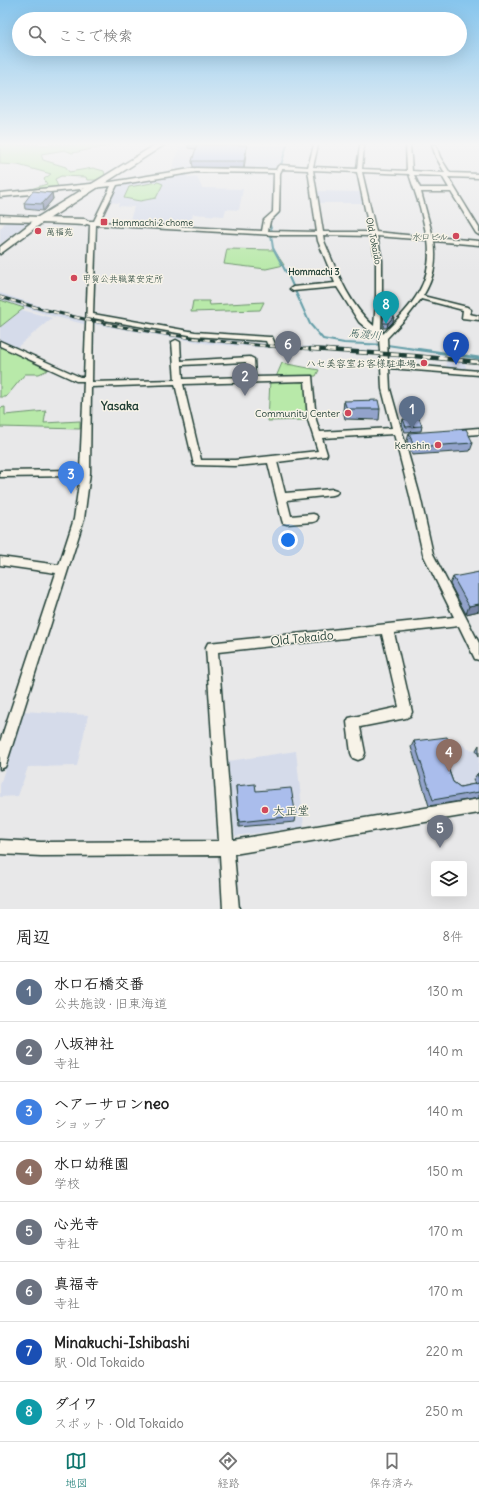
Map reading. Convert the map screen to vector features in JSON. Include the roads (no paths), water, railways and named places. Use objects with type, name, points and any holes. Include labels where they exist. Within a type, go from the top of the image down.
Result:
[{"type":"highway","points":[[0,218],[40,220],[91,187]]},
{"type":"main road","points":[[0,251],[40,220],[91,223]]},
{"type":"street","points":[[0,194],[69,187]]},
{"type":"street","points":[[0,762],[63,570],[78,519],[85,473],[91,223],[112,187]]},
{"type":"street","points":[[265,232],[267,220],[276,212],[277,187]]},
{"type":"street","points":[[313,187],[319,234],[339,285],[362,320],[382,340],[399,323],[419,297],[432,269],[430,238],[418,190],[453,190],[479,233]]},
{"type":"street","name":"Old Tokaido","points":[[231,909],[212,647],[461,621],[428,554],[400,435],[386,388],[382,340],[377,328],[379,302],[379,260],[363,187]]},
{"type":"street","points":[[91,223],[265,232],[374,234],[479,243]]},
{"type":"street","points":[[295,289],[339,285]]},
{"type":"street","points":[[419,297],[465,308],[467,310],[465,316],[479,318]]},
{"type":"street","points":[[88,315],[195,334],[270,339],[270,344]]},
{"type":"street","points":[[0,343],[87,382],[179,383],[198,380],[309,378],[312,420],[323,454],[272,461],[197,463],[179,383],[176,342]]},
{"type":"street","points":[[178,363],[250,359],[251,379]]},
{"type":"street","points":[[383,365],[479,373]]},
{"type":"street","points":[[443,434],[479,431]]},
{"type":"street","points":[[317,435],[400,435]]},
{"type":"street","points":[[272,461],[287,520],[313,518]]},
{"type":"street","points":[[0,474],[85,473]]},
{"type":"street","points":[[281,497],[333,492]]},
{"type":"street","points":[[0,562],[63,570]]},
{"type":"street","points":[[461,621],[479,654]]},
{"type":"street","points":[[358,752],[353,722],[406,712],[387,629]]},
{"type":"street","points":[[0,847],[41,849],[227,848],[479,806]]},
{"type":"waterway","name":"馬渡川","points":[[272,231],[269,222],[279,213]]},
{"type":"waterway","name":"馬渡川","points":[[271,235],[273,248],[286,272]]},
{"type":"waterway","name":"馬渡川","points":[[288,275],[310,324],[323,339],[344,343],[387,345],[415,349]]},
{"type":"waterway","name":"馬渡川","points":[[415,349],[479,358]]},
{"type":"waterway","name":"馬渡川","points":[[415,349],[422,350]]},
{"type":"railway","points":[[0,297],[40,309],[121,327],[162,334],[245,344],[328,350]]},
{"type":"railway","points":[[311,349],[479,362]]},
{"type":"place","name":"Hommachi 2 chome","points":[[104,222]]},
{"type":"place","name":"萬福苑","points":[[38,231]]},
{"type":"place","name":"水口ビル","points":[[456,236]]},
{"type":"place","name":"甲賀公共職業安定所","points":[[74,278]]},
{"type":"place","name":"ダイワ","points":[[386,324]]},
{"type":"place","name":"ハセ美容室お客様駐車場","points":[[424,363]]},
{"type":"place","name":"真福寺","points":[[288,364]]},
{"type":"place","name":"Minakuchi-Ishibashi","points":[[456,365]]},
{"type":"place","name":"八坂神社","points":[[245,396]]},
{"type":"place","name":"Community Center","points":[[348,413]]},
{"type":"place","name":"水口石橋交番","points":[[412,429]]},
{"type":"place","name":"Kenshin","points":[[438,445]]},
{"type":"place","name":"ヘアーサロンneo","points":[[71,494]]},
{"type":"place","name":"水口幼稚園","points":[[449,772]]},
{"type":"place","name":"大正堂","points":[[265,810]]},
{"type":"place","name":"心光寺","points":[[440,848]]},
{"type":"district","name":"Hommachi 3","points":[[314,271]]},
{"type":"district","name":"Yasaka","points":[[120,405]]}]
